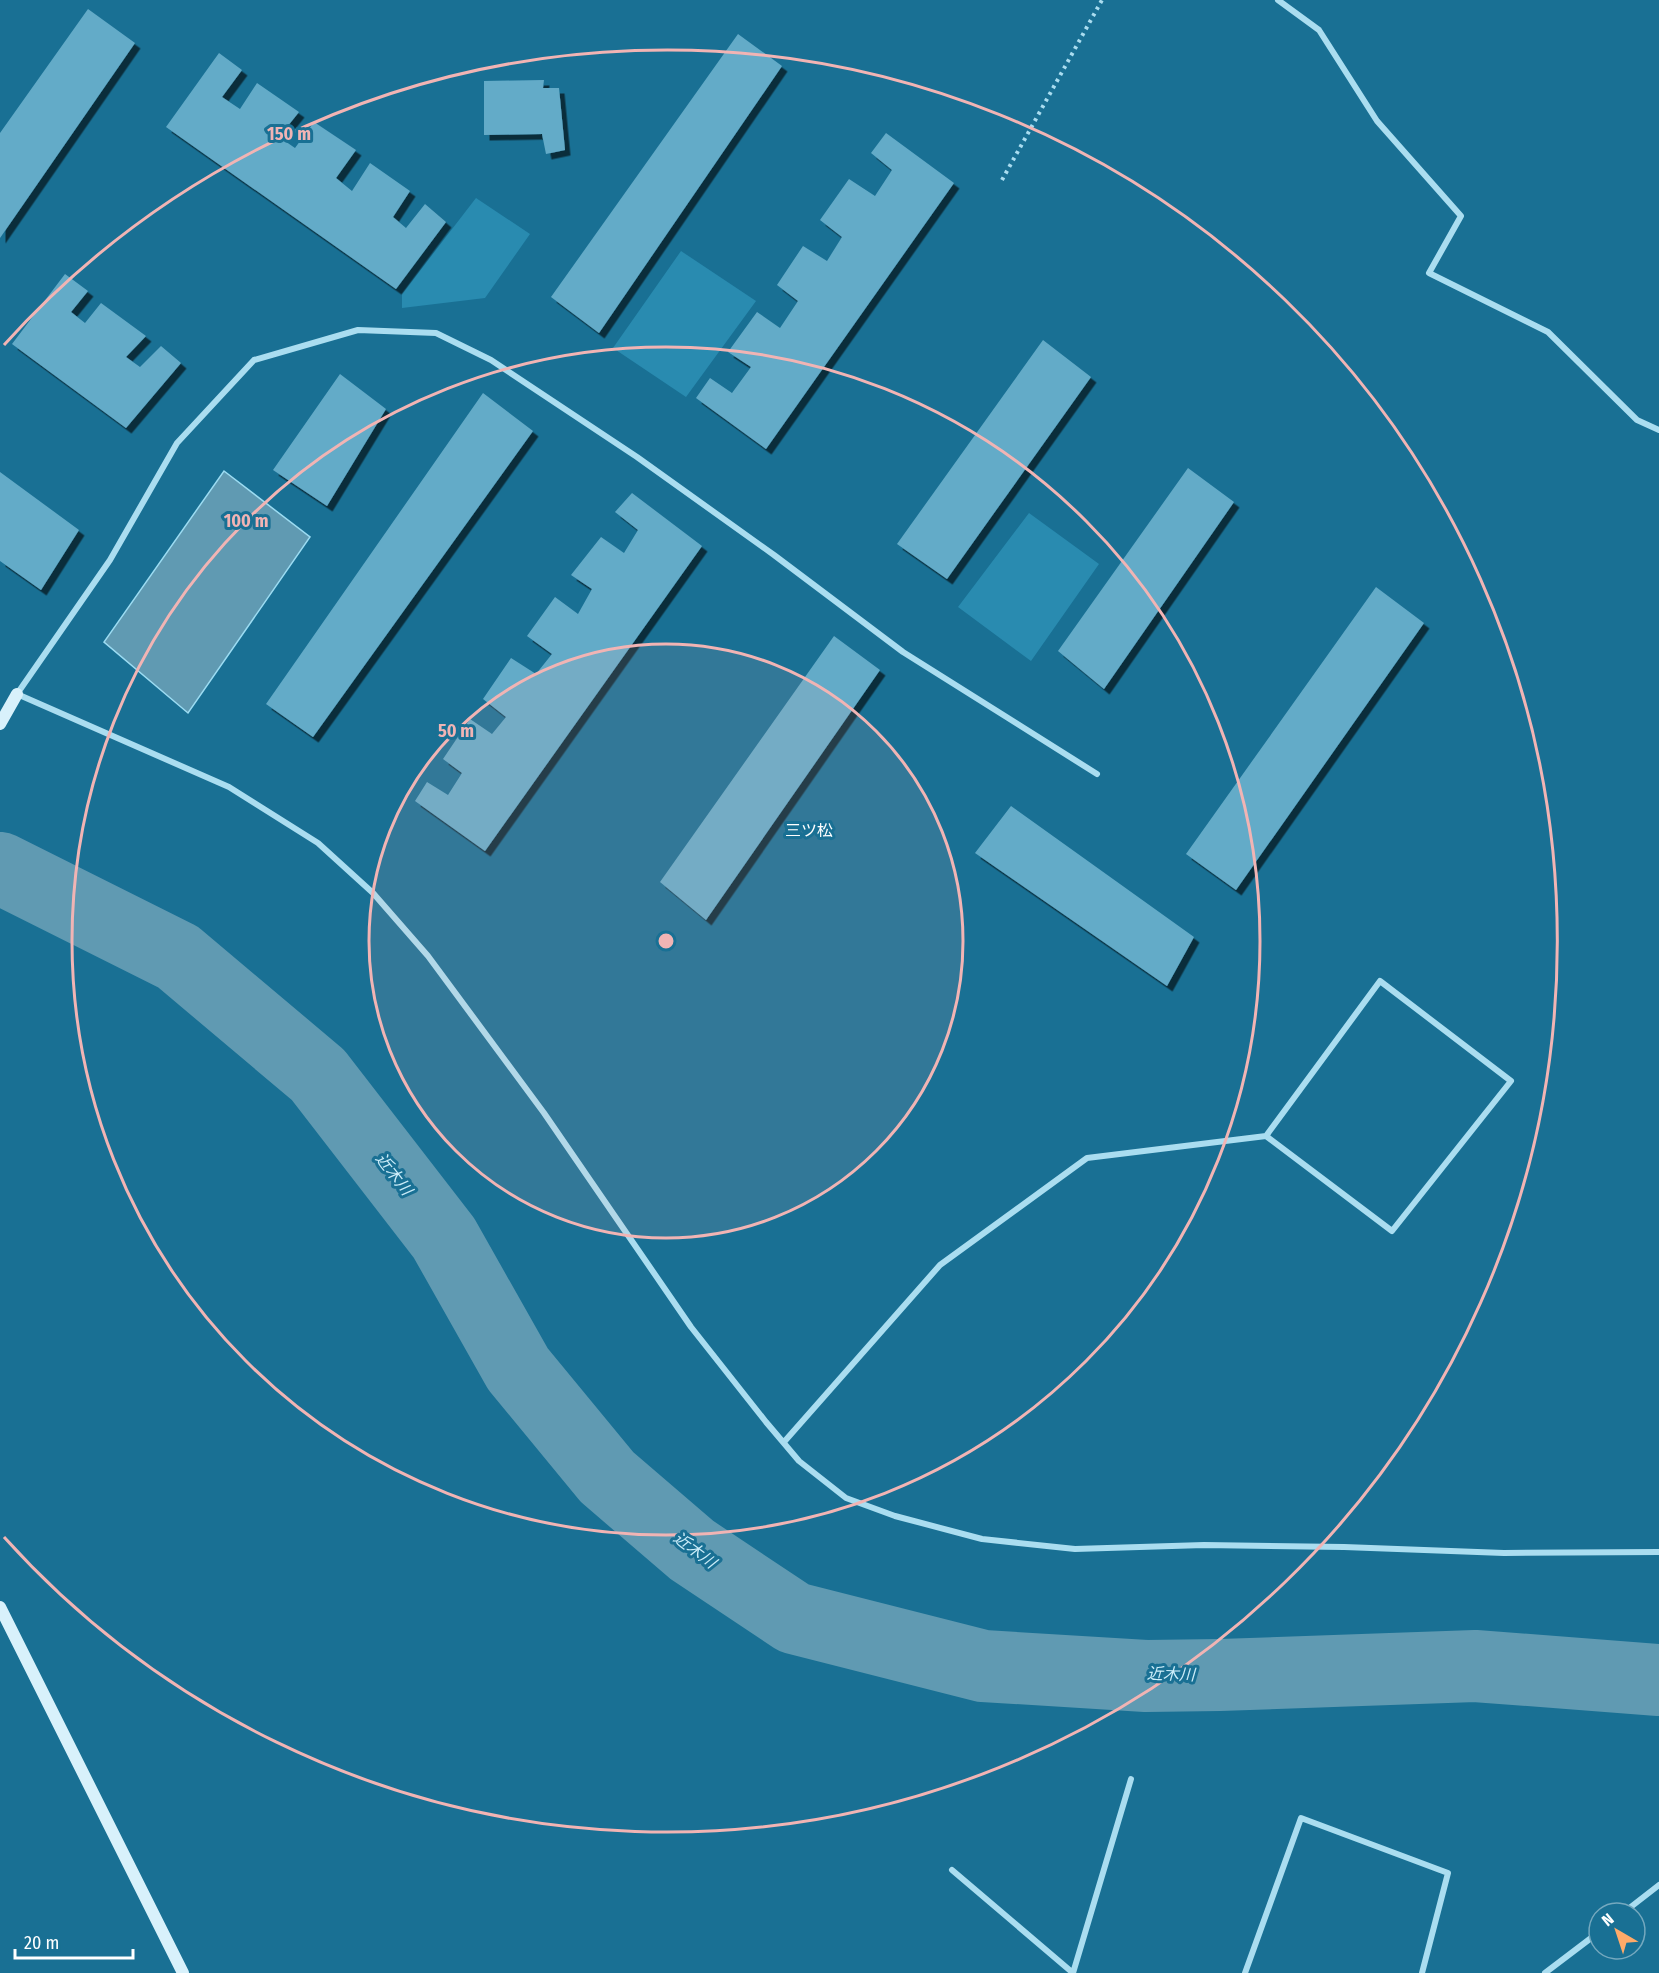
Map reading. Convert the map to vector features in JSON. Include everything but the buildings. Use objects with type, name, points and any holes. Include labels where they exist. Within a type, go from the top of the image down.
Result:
[{"type":"street","points":[[1278,0],[1319,30],[1377,121],[1461,216],[1429,273],[1548,332],[1637,420],[1659,430]]},
{"type":"street","points":[[0,724],[17,694],[110,560],[177,443],[254,360],[358,330],[436,333],[491,360],[637,457],[774,555],[903,652],[1097,774]]},
{"type":"street","points":[[17,694],[229,787],[318,843],[373,893],[428,956],[544,1113],[691,1327],[799,1461],[846,1498],[895,1516],[982,1539],[1075,1549],[1204,1545],[1504,1553],[1659,1552]]},
{"type":"street","points":[[784,1442],[940,1265],[1087,1158],[1266,1136],[1392,1231],[1511,1081],[1380,981],[1266,1136]]},
{"type":"street","points":[[0,1607],[183,1973]]},
{"type":"street","points":[[952,1870],[1073,1973],[1131,1779]]},
{"type":"street","points":[[1245,1973],[1301,1818],[1448,1873],[1422,1973]]},
{"type":"street","points":[[1638,1901],[1659,1885]]},
{"type":"street","points":[[1545,1973],[1587,1941]]},
{"type":"path","points":[[1002,180],[1102,0]]},
{"type":"shaded area","points":[[476,198],[530,234],[485,298],[402,308],[402,294]]},
{"type":"shaded area","points":[[681,251],[756,301],[686,397],[613,348]]},
{"type":"shaded area","points":[[224,471],[310,537],[188,713],[104,642]]},
{"type":"shaded area","points":[[1029,513],[1099,564],[1031,661],[958,607]]},
{"type":"waterway","name":"近木川","points":[[0,868],[178,957],[318,1075],[444,1238],[518,1369],[607,1477],[692,1550],[794,1618],[983,1666],[1146,1676],[1475,1666],[1659,1680]]},
{"type":"district","name":"三ツ松","points":[[809,830]]}]
